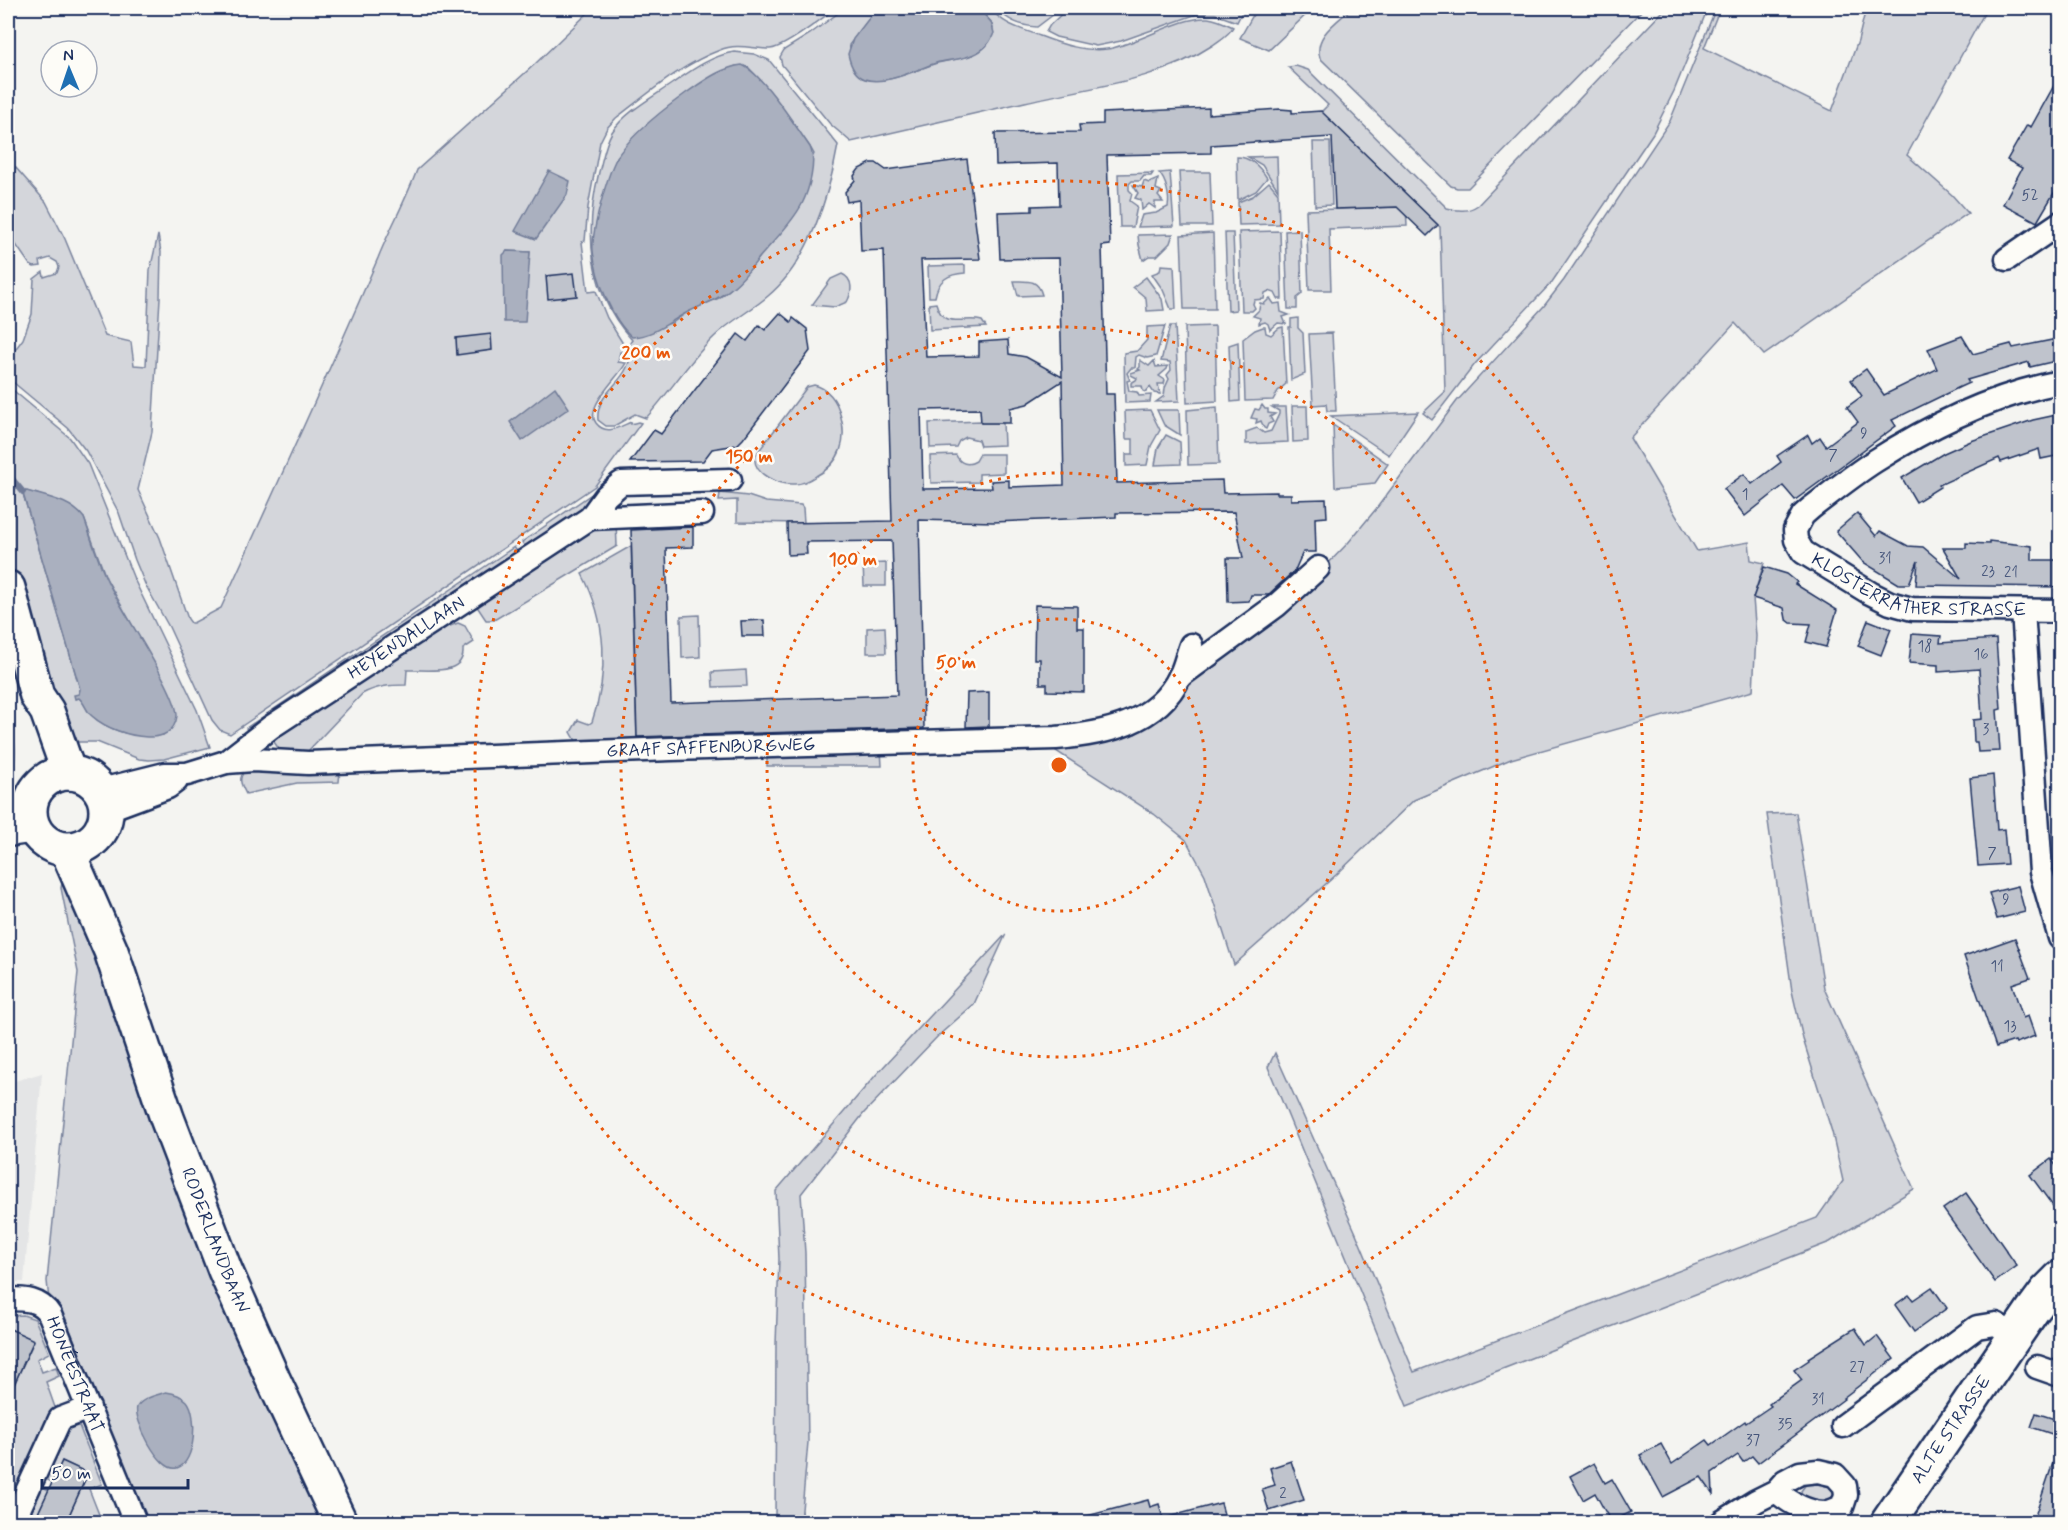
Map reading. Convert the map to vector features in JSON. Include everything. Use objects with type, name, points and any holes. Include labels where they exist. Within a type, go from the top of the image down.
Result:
[{"type":"main road","points":[[8,588],[37,696],[47,711],[60,775]]},
{"type":"main road","points":[[60,775],[87,778],[104,800],[107,816],[103,830],[80,846],[55,848],[20,824],[37,789],[60,775]]},
{"type":"main road","name":"RODERLANDBAAN","points":[[80,846],[111,951],[167,1118],[221,1259],[340,1522]]},
{"type":"main road","name":"ALTE STRASSE","points":[[1888,1522],[2046,1292],[2061,1278]]},
{"type":"street","points":[[2007,259],[2061,223]]},
{"type":"street","name":"KLOSTERRATHER STRASSE","points":[[2061,382],[1999,398],[1944,422],[1874,462],[1811,508],[1803,515],[1795,530],[1796,540],[1803,552],[1890,603],[1912,609],[2061,611]]},
{"type":"street","name":"HEYENDALLAAN","points":[[226,762],[271,727],[591,518],[606,496],[621,483],[730,480]]},
{"type":"street","points":[[591,518],[702,513]]},
{"type":"street","points":[[1180,676],[1277,605],[1318,568]]},
{"type":"street","points":[[2023,611],[2041,872],[2061,938]]},
{"type":"street","name":"GRAAF SAFFENBURGWEG","points":[[104,800],[168,787],[187,774],[226,762],[254,760],[308,763],[1093,735],[1133,721],[1161,701],[1180,676],[1191,645]]},
{"type":"street","name":"HONÉESTRAAT","points":[[8,1299],[34,1300],[45,1307],[50,1315],[135,1522]]},
{"type":"street","points":[[1843,1426],[1977,1328],[1996,1324],[2015,1336]]},
{"type":"street","points":[[2037,1367],[2061,1375]]},
{"type":"street","points":[[13,1522],[60,1419],[89,1408]]},
{"type":"street","points":[[1722,1522],[1776,1491]]},
{"type":"shaded area","points":[[593,8],[836,8],[804,32],[776,48],[726,48],[692,63],[653,89],[616,118],[607,128],[600,142],[588,207],[585,241],[582,242],[588,292],[596,291],[607,318],[627,347],[628,353],[620,352],[618,362],[626,363],[598,401],[594,409],[594,416],[600,427],[608,430],[631,422],[631,424],[641,423],[595,486],[230,734],[220,730],[212,720],[169,627],[145,584],[119,513],[86,451],[68,428],[8,378],[8,359],[23,339],[32,314],[34,279],[43,272],[44,277],[57,273],[59,267],[57,262],[50,258],[40,261],[41,266],[30,265],[8,233],[8,159],[46,202],[65,239],[105,336],[131,342],[134,365],[146,366],[150,270],[158,235],[161,252],[160,298],[152,432],[138,490],[160,538],[188,619],[193,623],[221,608],[417,170],[535,64]],"holes":[[[507,251],[530,252],[528,269]]]},
{"type":"shaded area","points":[[845,8],[877,8],[849,45],[862,78],[871,80],[899,77],[934,64],[978,53],[987,45],[993,28],[991,22],[978,8],[989,8],[1018,28],[1048,39],[1073,47],[1098,50],[1131,42],[1184,21],[1208,18],[1233,27],[1213,45],[1169,67],[1146,75],[851,142],[830,124],[782,65],[780,57],[784,50]]},
{"type":"shaded area","points":[[995,8],[1062,8],[1037,27],[1014,22]]},
{"type":"shaded area","points":[[1068,8],[1244,8],[1237,22],[1215,14],[1197,14],[1121,41],[1096,46],[1056,37],[1046,32]]},
{"type":"shaded area","points":[[1257,8],[1313,8],[1269,50],[1240,38]]},
{"type":"shaded area","points":[[1352,8],[1644,8],[1468,188],[1457,188],[1451,186],[1320,58],[1319,50],[1323,36]]},
{"type":"shaded area","points":[[1666,8],[1708,8],[1674,91],[1653,133],[1552,282],[1475,364],[1432,420],[1423,413],[1445,392],[1440,227],[1321,112],[1328,105],[1288,67],[1296,66],[1308,70],[1447,208],[1467,210],[1478,205]]},
{"type":"shaded area","points":[[1716,8],[1720,8],[1704,48],[1832,111],[1858,41],[1866,8],[1987,8],[1907,155],[1952,195],[1968,213],[1764,355],[1735,323],[1630,438],[1697,551],[1749,542],[1751,560],[1764,563],[1753,598],[1756,636],[1753,691],[1511,759],[1414,800],[1336,875],[1234,965],[1205,875],[1186,840],[1154,814],[1045,744],[1127,729],[1135,734],[1144,728],[1172,696],[1320,572],[1348,543],[1457,401],[1544,306],[1564,280],[1670,121]]},
{"type":"shaded area","points":[[734,52],[754,54],[769,60],[838,145],[823,206],[806,247],[782,282],[768,296],[714,337],[646,418],[635,414],[614,426],[606,426],[598,420],[599,409],[608,392],[627,367],[632,340],[617,322],[606,302],[593,261],[591,239],[594,195],[606,146],[612,132],[632,111],[695,69]],"holes":[[[736,66],[748,67],[769,90],[814,154],[759,258],[734,286],[719,298],[689,311],[672,323],[627,332],[619,323],[607,301],[593,253],[602,204],[617,157],[628,144],[680,98],[718,73]]]},
{"type":"shaded area","points":[[1313,142],[1330,142],[1332,205],[1315,206]]},
{"type":"shaded area","points":[[1277,156],[1278,190],[1262,165],[1248,157]]},
{"type":"shaded area","points":[[1237,157],[1254,163],[1267,178],[1256,191],[1238,200]]},
{"type":"shaded area","points":[[1170,172],[1174,226],[1138,227],[1142,215],[1156,213],[1168,207],[1167,189],[1159,173]]},
{"type":"shaded area","points":[[1179,172],[1210,172],[1212,226],[1182,226]]},
{"type":"shaded area","points":[[1153,173],[1151,176],[1144,176],[1140,181],[1132,181],[1129,184],[1129,190],[1132,193],[1130,201],[1137,206],[1133,227],[1120,227],[1118,174]]},
{"type":"shaded area","points":[[1158,179],[1156,189],[1161,191],[1158,196],[1163,202],[1155,202],[1155,208],[1149,204],[1142,210],[1141,200],[1135,198],[1138,193],[1133,185],[1142,187],[1144,181],[1149,183]]},
{"type":"shaded area","points":[[1269,182],[1278,193],[1279,224],[1239,225],[1238,202],[1253,196]]},
{"type":"shaded area","points":[[1406,207],[1407,226],[1329,229],[1331,290],[1309,290],[1306,210]]},
{"type":"shaded area","points":[[1300,230],[1302,294],[1297,298],[1297,309],[1288,309],[1285,231]]},
{"type":"shaded area","points":[[1280,231],[1282,299],[1278,299],[1275,293],[1269,291],[1265,293],[1264,299],[1254,300],[1255,308],[1252,311],[1242,311],[1239,232]]},
{"type":"shaded area","points":[[1213,233],[1215,309],[1184,309],[1181,235]]},
{"type":"shaded area","points":[[1225,233],[1233,233],[1236,310],[1228,311]]},
{"type":"shaded area","points":[[1173,234],[1170,243],[1157,256],[1149,256],[1143,260],[1138,235]]},
{"type":"shaded area","points":[[965,265],[965,273],[945,279],[936,291],[935,297],[929,297],[928,266]]},
{"type":"shaded area","points":[[1161,265],[1174,266],[1176,309],[1171,309],[1163,290],[1152,274],[1160,271]]},
{"type":"shaded area","points":[[842,274],[849,279],[851,286],[847,302],[835,307],[812,305],[831,279]]},
{"type":"shaded area","points":[[1146,277],[1162,299],[1164,310],[1147,311],[1146,298],[1133,287]]},
{"type":"shaded area","points":[[1014,281],[1028,281],[1035,284],[1042,295],[1018,296]]},
{"type":"shaded area","points":[[1270,298],[1274,304],[1280,303],[1281,312],[1289,315],[1283,317],[1286,324],[1278,323],[1270,330],[1268,324],[1265,322],[1259,324],[1260,318],[1253,316],[1259,310],[1260,303],[1264,304]]},
{"type":"shaded area","points":[[936,303],[939,311],[949,319],[982,321],[986,327],[930,330],[929,304]]},
{"type":"shaded area","points":[[1298,318],[1298,328],[1303,333],[1305,374],[1291,380],[1289,327],[1291,327],[1291,319]]},
{"type":"shaded area","points":[[1165,326],[1156,356],[1147,358],[1139,355],[1136,357],[1135,368],[1131,368],[1127,373],[1130,380],[1127,381],[1129,391],[1137,392],[1139,396],[1151,395],[1150,402],[1125,403],[1124,353],[1137,351],[1147,340],[1147,327]]},
{"type":"shaded area","points":[[1170,326],[1175,326],[1179,401],[1156,402],[1164,396],[1169,379],[1167,375],[1171,370],[1170,362],[1161,361]]},
{"type":"shaded area","points":[[1215,326],[1217,401],[1187,403],[1185,327]]},
{"type":"shaded area","points":[[1263,327],[1266,333],[1271,335],[1283,327],[1286,384],[1273,400],[1245,401],[1243,339]]},
{"type":"shaded area","points":[[1332,333],[1336,411],[1327,411],[1326,404],[1313,405],[1309,334]]},
{"type":"shaded area","points":[[1238,342],[1240,401],[1231,402],[1229,345]]},
{"type":"shaded area","points":[[1140,360],[1149,366],[1154,361],[1156,367],[1168,366],[1159,376],[1165,380],[1164,384],[1158,384],[1160,394],[1154,393],[1150,387],[1146,392],[1143,391],[1142,386],[1131,386],[1137,378],[1131,373],[1140,370],[1138,369]]},
{"type":"shaded area","points":[[814,385],[828,392],[839,409],[843,442],[837,458],[825,471],[800,483],[782,483],[768,478],[758,469],[755,456],[807,387]]},
{"type":"shaded area","points":[[8,386],[70,438],[88,464],[134,579],[197,710],[210,747],[164,759],[149,760],[139,759],[97,742],[65,742],[8,559]],"holes":[[[23,492],[40,495],[84,518],[106,578],[163,680],[163,735],[134,735],[115,730],[97,720],[88,712],[81,700],[76,699],[75,696],[79,694],[80,689]]]},
{"type":"shaded area","points":[[1262,405],[1268,409],[1268,413],[1275,414],[1270,417],[1273,422],[1268,424],[1266,429],[1261,421],[1256,423],[1257,419],[1251,418],[1255,409],[1259,410]]},
{"type":"shaded area","points":[[1292,406],[1307,406],[1308,441],[1293,442]]},
{"type":"shaded area","points":[[1217,407],[1219,464],[1188,465],[1187,410]]},
{"type":"shaded area","points":[[1272,407],[1286,407],[1288,442],[1246,444],[1246,432],[1257,428],[1264,433],[1271,431],[1279,414],[1279,411]]},
{"type":"shaded area","points":[[1150,410],[1160,430],[1151,446],[1147,465],[1126,466],[1126,454],[1133,454],[1133,439],[1126,439],[1125,411]]},
{"type":"shaded area","points":[[1157,410],[1179,410],[1180,435],[1164,425]]},
{"type":"shaded area","points":[[1418,412],[1389,455],[1331,416]]},
{"type":"shaded area","points":[[981,421],[981,423],[1003,423],[1004,445],[980,446],[978,440],[966,437],[959,441],[956,447],[930,448],[929,423]]},
{"type":"shaded area","points":[[1333,425],[1388,464],[1375,483],[1335,487]]},
{"type":"shaded area","points":[[1166,435],[1180,442],[1181,464],[1155,465],[1158,448]]},
{"type":"shaded area","points":[[980,454],[1004,454],[1004,473],[979,474],[979,482],[931,483],[930,456],[956,455],[967,464],[976,461]]},
{"type":"shaded area","points":[[596,491],[592,508],[527,550],[522,542]]},
{"type":"shaded area","points":[[720,493],[748,496],[766,502],[801,505],[804,523],[737,522],[737,500],[719,501]]},
{"type":"shaded area","points":[[599,521],[616,521],[617,546],[494,620],[486,620],[474,602]]},
{"type":"shaded area","points":[[631,546],[637,742],[579,746],[571,732],[578,720],[589,724],[592,722],[603,666],[601,629],[582,574]]},
{"type":"shaded area","points":[[514,547],[520,556],[248,733],[246,728]]},
{"type":"shaded area","points":[[886,563],[886,586],[864,586],[863,564]]},
{"type":"shaded area","points":[[699,615],[700,657],[682,658],[681,616]]},
{"type":"shaded area","points":[[458,623],[465,626],[474,642],[463,649],[462,658],[458,664],[443,670],[407,670],[406,685],[384,686],[362,694],[307,752],[283,755],[274,742],[278,726],[449,624],[450,626]]},
{"type":"shaded area","points":[[885,627],[886,653],[867,653],[867,628]]},
{"type":"shaded area","points":[[746,670],[747,686],[713,687],[712,672]]},
{"type":"shaded area","points":[[8,711],[15,756],[8,782]]},
{"type":"shaded area","points":[[881,749],[882,766],[767,766],[767,757],[340,771],[339,782],[297,783],[246,794],[241,780],[245,771]]},
{"type":"shaded area","points":[[1796,813],[1824,988],[1914,1189],[1830,1242],[1407,1406],[1268,1067],[1275,1053],[1355,1231],[1414,1372],[1817,1218],[1843,1181],[1832,1132],[1803,1039],[1792,991],[1767,814]]},
{"type":"shaded area","points":[[62,883],[75,883],[324,1522],[146,1522],[65,1317],[49,1300],[47,1281],[78,972],[61,888]]},
{"type":"shaded area","points":[[1006,934],[974,1004],[938,1036],[864,1113],[801,1194],[805,1253],[808,1442],[801,1521],[775,1522],[779,1259],[776,1191],[875,1076]]},
{"type":"shaded area","points":[[42,1073],[24,1282],[8,1282],[8,1083]]},
{"type":"shaded area","points":[[23,1315],[35,1319],[49,1353],[37,1359],[42,1372],[56,1367],[59,1376],[46,1382],[58,1416],[8,1522],[8,1398],[34,1341],[8,1329],[8,1316]]},
{"type":"shaded area","points":[[76,1418],[102,1484],[89,1489],[102,1522],[66,1522],[88,1473],[62,1461],[52,1482],[39,1476],[63,1423]]},
{"type":"shaded area","points":[[1820,1481],[1831,1484],[1834,1493],[1831,1499],[1824,1503],[1803,1498],[1801,1491],[1807,1483]]},
{"type":"shaded area","points":[[34,1484],[49,1490],[34,1522],[17,1522]]},
{"type":"water","points":[[877,8],[978,8],[991,22],[994,33],[990,41],[979,52],[936,63],[891,79],[873,81],[858,75],[853,69],[848,54],[853,39]]},
{"type":"water","points":[[742,65],[759,78],[810,147],[813,160],[805,198],[787,226],[729,290],[655,331],[632,337],[617,320],[611,309],[597,273],[593,251],[597,218],[612,167],[629,141],[668,107],[712,76]]},
{"type":"water","points":[[549,171],[570,181],[567,195],[536,239],[515,231]]},
{"type":"water","points":[[507,251],[530,252],[525,322],[504,322],[503,255]]},
{"type":"water","points":[[555,387],[569,408],[522,441],[510,422]]},
{"type":"water","points":[[27,491],[65,503],[84,518],[106,578],[158,669],[175,704],[176,722],[167,733],[147,737],[118,731],[98,721],[79,698],[75,699],[74,695],[79,694],[80,689],[24,497],[23,492]]},
{"type":"water","points":[[166,1392],[187,1401],[193,1416],[191,1448],[188,1457],[177,1468],[170,1467],[155,1454],[143,1432],[137,1413],[137,1407],[142,1401]]},
{"type":"building","points":[[2061,73],[2061,181],[2037,222],[2003,204],[2022,168],[2007,160],[2027,125],[2031,127]]},
{"type":"building","points":[[1209,108],[1209,114],[1280,109],[1292,110],[1292,113],[1321,111],[1438,225],[1427,236],[1397,207],[1335,209],[1332,137],[1211,145],[1211,153],[1107,155],[1110,245],[1102,246],[1106,394],[1114,394],[1117,483],[1222,480],[1223,493],[1277,492],[1277,494],[1291,494],[1291,500],[1326,499],[1327,517],[1315,518],[1316,552],[1303,552],[1295,570],[1268,595],[1251,595],[1249,601],[1228,602],[1227,558],[1243,558],[1234,512],[1116,513],[1116,517],[993,522],[919,520],[924,728],[637,737],[631,530],[693,527],[693,547],[666,548],[671,703],[897,695],[892,541],[806,542],[807,554],[788,555],[787,523],[892,521],[884,250],[861,251],[859,200],[847,202],[845,192],[855,180],[854,176],[859,169],[871,163],[876,163],[886,170],[967,159],[980,259],[921,260],[926,357],[979,356],[979,342],[1008,340],[1009,354],[1026,357],[1062,377],[1059,258],[1000,259],[998,212],[1032,211],[1032,206],[1059,205],[1058,163],[996,165],[995,133],[1080,132],[1079,125],[1103,124],[1103,113]],"holes":[[[1062,381],[1064,485],[1009,487],[1009,480],[991,481],[992,488],[923,489],[921,410],[980,409],[981,423],[1010,423],[1010,408],[1027,404]]]},
{"type":"building","points":[[574,273],[577,296],[548,299],[546,276]]},
{"type":"building","points":[[780,313],[791,322],[793,318],[807,329],[810,351],[737,445],[712,449],[703,461],[630,462],[654,430],[661,434],[738,334],[747,341],[759,325],[765,330]]},
{"type":"building","points":[[491,334],[492,350],[457,355],[456,338]]},
{"type":"building","points":[[1962,336],[1973,354],[2011,344],[2013,348],[2057,339],[2060,360],[2030,367],[2029,362],[1967,380],[1969,383],[1892,420],[1896,426],[1795,500],[1783,486],[1745,516],[1724,489],[1744,474],[1752,484],[1781,462],[1777,456],[1808,435],[1812,443],[1820,437],[1826,446],[1858,422],[1847,407],[1862,396],[1851,380],[1866,369],[1884,395],[1937,369],[1928,349]]},
{"type":"building","points":[[2061,414],[2061,455],[2041,459],[2039,449],[2001,462],[1999,458],[1939,485],[1940,487],[1916,502],[1902,478],[1944,453],[1971,441],[2033,420]]},
{"type":"building","points":[[1857,513],[1876,536],[1880,531],[1908,546],[1923,547],[1961,579],[1943,548],[1966,548],[1966,543],[1989,544],[1989,541],[2032,546],[2032,560],[2061,560],[2061,587],[1916,585],[1918,561],[1909,584],[1899,584],[1863,562],[1836,531]]},
{"type":"building","points":[[1764,567],[1787,574],[1797,582],[1795,584],[1837,610],[1826,647],[1806,642],[1811,624],[1791,623],[1786,619],[1784,608],[1753,598]]},
{"type":"building","points":[[1035,605],[1077,606],[1077,628],[1084,628],[1084,692],[1047,691],[1047,684],[1040,684],[1040,659],[1034,659]]},
{"type":"building","points":[[764,620],[765,636],[742,636],[741,621]]},
{"type":"building","points":[[1868,620],[1891,629],[1881,655],[1858,646]]},
{"type":"building","points":[[1912,634],[1941,636],[1940,643],[1996,639],[2001,709],[1997,710],[2000,751],[1978,752],[1977,742],[1974,742],[1973,720],[1982,719],[1979,669],[1938,672],[1938,665],[1909,663]]},
{"type":"building","points":[[989,692],[989,726],[966,727],[967,693]]},
{"type":"building","points":[[1993,775],[1997,830],[2004,829],[2007,864],[1978,866],[1970,778]]},
{"type":"building","points":[[2018,886],[2025,912],[1997,919],[1989,893]]},
{"type":"building","points":[[2015,938],[2030,978],[2012,984],[2023,1018],[2028,1016],[2035,1036],[1996,1047],[1964,956]]},
{"type":"building","points":[[2051,1159],[2061,1172],[2061,1217],[2030,1175]]},
{"type":"building","points":[[1966,1193],[2017,1266],[1995,1282],[1943,1209]]},
{"type":"building","points":[[1932,1287],[1947,1308],[1914,1332],[1895,1305],[1909,1295],[1913,1300]]},
{"type":"building","points":[[8,1328],[34,1340],[8,1398]]},
{"type":"building","points":[[1855,1328],[1866,1345],[1877,1336],[1894,1359],[1758,1463],[1752,1456],[1743,1462],[1738,1455],[1712,1473],[1713,1494],[1701,1477],[1663,1497],[1640,1455],[1661,1444],[1672,1464],[1707,1440],[1711,1445],[1771,1406],[1769,1404],[1802,1380],[1794,1370],[1809,1360],[1808,1358]]},
{"type":"building","points":[[2036,1413],[2061,1421],[2061,1437],[2031,1427]]},
{"type":"building","points":[[2057,1451],[2061,1451],[2061,1522],[2033,1522]]},
{"type":"building","points":[[62,1461],[88,1473],[66,1522],[34,1522]]},
{"type":"building","points":[[1291,1461],[1304,1500],[1269,1511],[1262,1489],[1275,1485],[1270,1468]]},
{"type":"building","points":[[1594,1463],[1605,1483],[1612,1479],[1631,1512],[1611,1522],[1595,1493],[1583,1500],[1570,1476]]},
{"type":"building","points":[[1148,1500],[1150,1507],[1159,1504],[1164,1522],[1084,1522],[1083,1517]]},
{"type":"building","points":[[1221,1503],[1226,1522],[1168,1522],[1168,1517]]},
{"type":"waterway","points":[[8,474],[23,492]]}]
